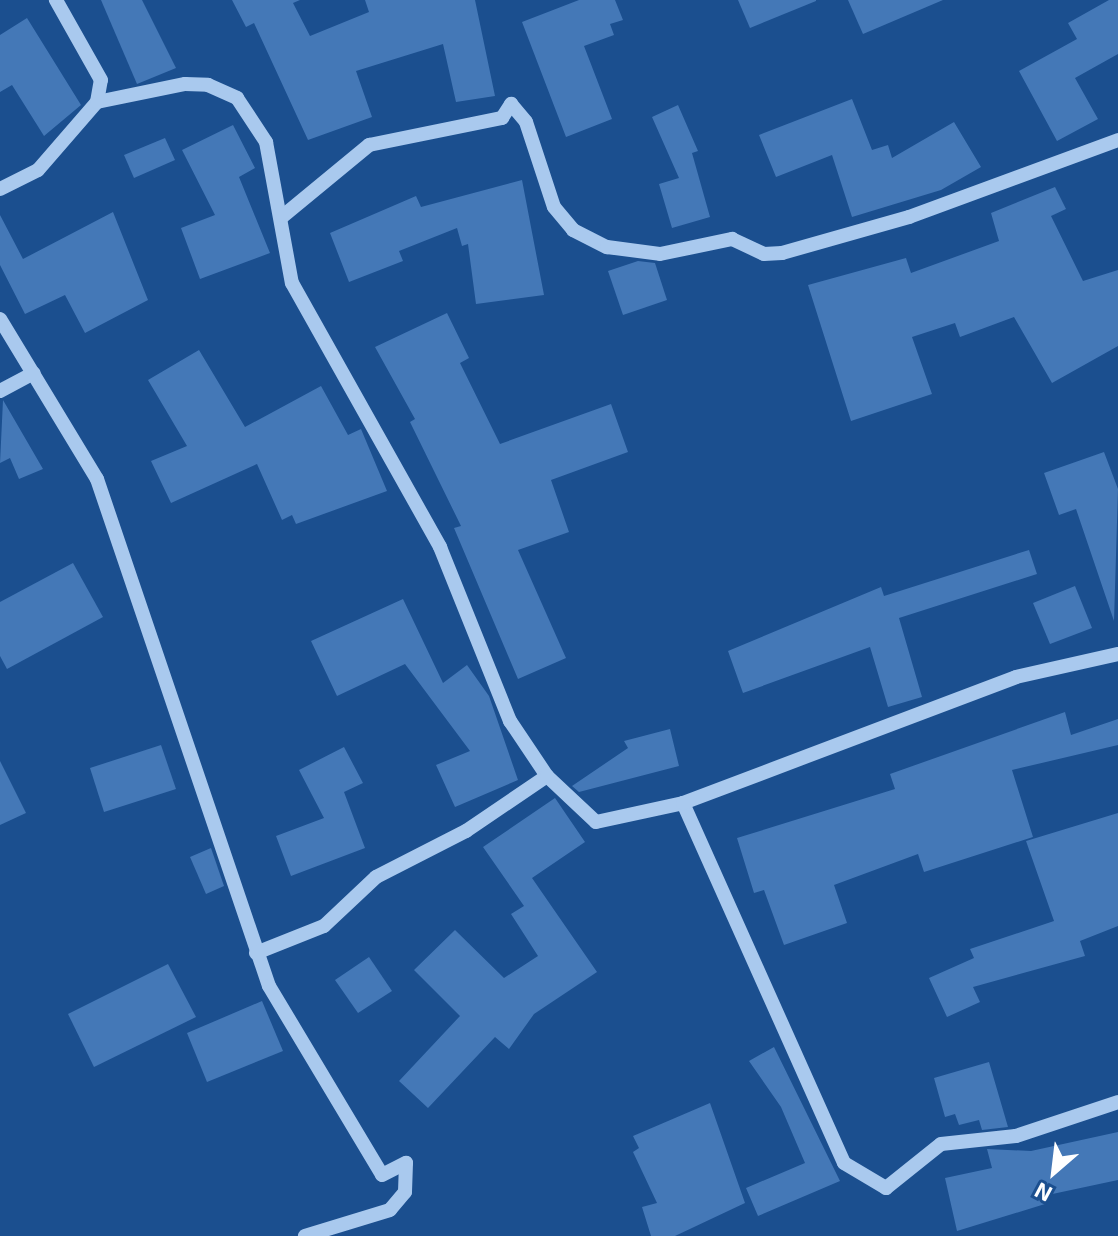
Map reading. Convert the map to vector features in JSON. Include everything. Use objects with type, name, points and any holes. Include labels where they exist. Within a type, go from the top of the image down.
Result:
[{"type":"street","points":[[56,0],[96,68],[97,102]]},
{"type":"street","points":[[0,189],[38,170],[97,102],[185,84],[208,85],[237,98],[266,142],[283,216],[292,283],[440,547],[510,721],[547,776],[596,822],[683,803],[1016,677],[1118,654]]},
{"type":"street","points":[[283,216],[369,145],[502,118],[511,104],[526,122],[554,207],[573,230],[607,247],[660,254],[732,239],[764,254],[782,253],[923,212],[1118,140]]},
{"type":"street","points":[[0,319],[97,479],[256,953],[382,1175],[406,1163],[405,1192],[390,1210],[305,1236]]},
{"type":"street","points":[[0,391],[34,373]]},
{"type":"street","points":[[256,953],[324,926],[376,877],[466,831],[547,776]]},
{"type":"street","points":[[683,803],[844,1163],[886,1188],[941,1144],[1016,1136],[1118,1102]]},
{"type":"building","points":[[101,0],[142,0],[176,68],[137,84]]},
{"type":"building","points":[[232,0],[300,0],[293,3],[310,36],[369,12],[365,0],[475,0],[495,96],[456,102],[443,44],[356,71],[372,117],[308,140],[254,23],[246,27]]},
{"type":"building","points":[[579,0],[615,0],[623,20],[610,24],[614,35],[584,46],[612,119],[566,137],[522,22]]},
{"type":"building","points":[[738,0],[816,0],[816,1],[750,28]]},
{"type":"building","points":[[848,0],[943,0],[863,34]]},
{"type":"building","points":[[1109,0],[1118,0],[1118,54],[1075,78],[1098,119],[1057,141],[1019,71],[1077,39],[1068,23]]},
{"type":"building","points":[[27,18],[81,105],[44,136],[12,85],[0,92],[0,35]]},
{"type":"building","points":[[852,99],[872,150],[888,145],[892,158],[954,122],[981,167],[941,190],[852,217],[832,155],[776,177],[759,135]]},
{"type":"building","points":[[678,105],[698,151],[692,153],[710,217],[672,228],[659,184],[679,178],[652,117]]},
{"type":"building","points":[[233,125],[255,168],[239,177],[270,253],[200,279],[181,228],[215,215],[182,150]]},
{"type":"building","points":[[165,138],[175,160],[134,178],[124,155]]},
{"type":"building","points":[[522,180],[544,295],[476,304],[468,244],[462,246],[457,228],[399,251],[403,261],[349,282],[330,233],[416,196],[421,207]]},
{"type":"building","points":[[1055,187],[1066,209],[1051,216],[1083,281],[1118,270],[1118,346],[1052,383],[1014,317],[960,337],[955,323],[912,337],[932,394],[851,421],[808,285],[906,258],[911,273],[999,241],[991,213]]},
{"type":"building","points":[[113,212],[148,300],[85,333],[65,295],[25,314],[0,265],[0,215],[23,259]]},
{"type":"building","points":[[638,261],[655,263],[667,300],[623,315],[608,271]]},
{"type":"building","points":[[447,313],[469,358],[460,363],[500,444],[611,404],[628,452],[551,480],[569,532],[518,550],[566,658],[518,679],[454,528],[461,526],[410,422],[415,419],[375,347]]},
{"type":"building","points":[[199,350],[245,427],[321,386],[348,435],[361,429],[387,491],[296,524],[292,515],[282,520],[257,464],[171,503],[151,461],[187,446],[148,380]]},
{"type":"building","points":[[3,400],[43,469],[19,479],[10,458],[0,463]]},
{"type":"building","points":[[1104,452],[1118,489],[1114,621],[1076,509],[1059,515],[1044,473]]},
{"type":"building","points":[[1029,550],[1037,574],[899,618],[922,697],[888,707],[870,647],[743,693],[728,651],[881,587],[884,596]]},
{"type":"building","points":[[73,563],[103,617],[7,669],[0,656],[0,602]]},
{"type":"building","points":[[1075,586],[1092,628],[1050,644],[1033,603]]},
{"type":"building","points":[[403,599],[443,683],[467,665],[489,696],[518,780],[455,807],[436,765],[470,751],[405,664],[337,696],[311,641]]},
{"type":"building","points":[[1065,712],[1071,735],[1118,719],[1118,745],[1012,770],[1033,837],[924,872],[918,854],[834,885],[847,923],[784,945],[764,890],[754,893],[737,838],[895,789],[890,774]]},
{"type":"building","points":[[670,729],[679,766],[579,792],[572,786],[628,748],[624,741]]},
{"type":"building","points":[[161,745],[176,789],[104,812],[90,768]]},
{"type":"building","points":[[344,747],[363,783],[344,792],[365,848],[291,876],[276,836],[324,818],[299,770]]},
{"type":"building","points":[[0,761],[26,813],[0,825]]},
{"type":"building","points":[[555,798],[585,842],[532,878],[597,972],[534,1014],[509,1049],[495,1037],[428,1108],[399,1081],[460,1016],[414,970],[455,930],[504,978],[538,956],[511,914],[524,906],[483,847]]},
{"type":"building","points":[[1118,813],[1118,926],[1080,941],[1085,956],[973,987],[980,1002],[947,1017],[929,978],[974,958],[970,949],[1054,921],[1026,841]]},
{"type":"building","points":[[211,848],[224,886],[206,894],[190,857]]},
{"type":"building","points":[[369,957],[392,991],[358,1013],[335,980]]},
{"type":"building","points":[[168,964],[196,1017],[94,1067],[68,1014]]},
{"type":"building","points":[[262,1001],[283,1051],[207,1082],[187,1033]]},
{"type":"building","points":[[774,1047],[840,1181],[758,1216],[746,1188],[805,1163],[781,1107],[749,1061]]},
{"type":"building","points":[[989,1062],[1008,1127],[982,1130],[979,1120],[959,1125],[955,1114],[945,1117],[934,1078]]},
{"type":"building","points":[[710,1103],[745,1203],[675,1236],[651,1236],[642,1207],[657,1203],[633,1152],[639,1148],[633,1136]]},
{"type":"building","points":[[1118,1132],[1118,1180],[1043,1196],[1045,1204],[957,1231],[945,1178],[992,1168],[987,1149],[1031,1151]]}]
